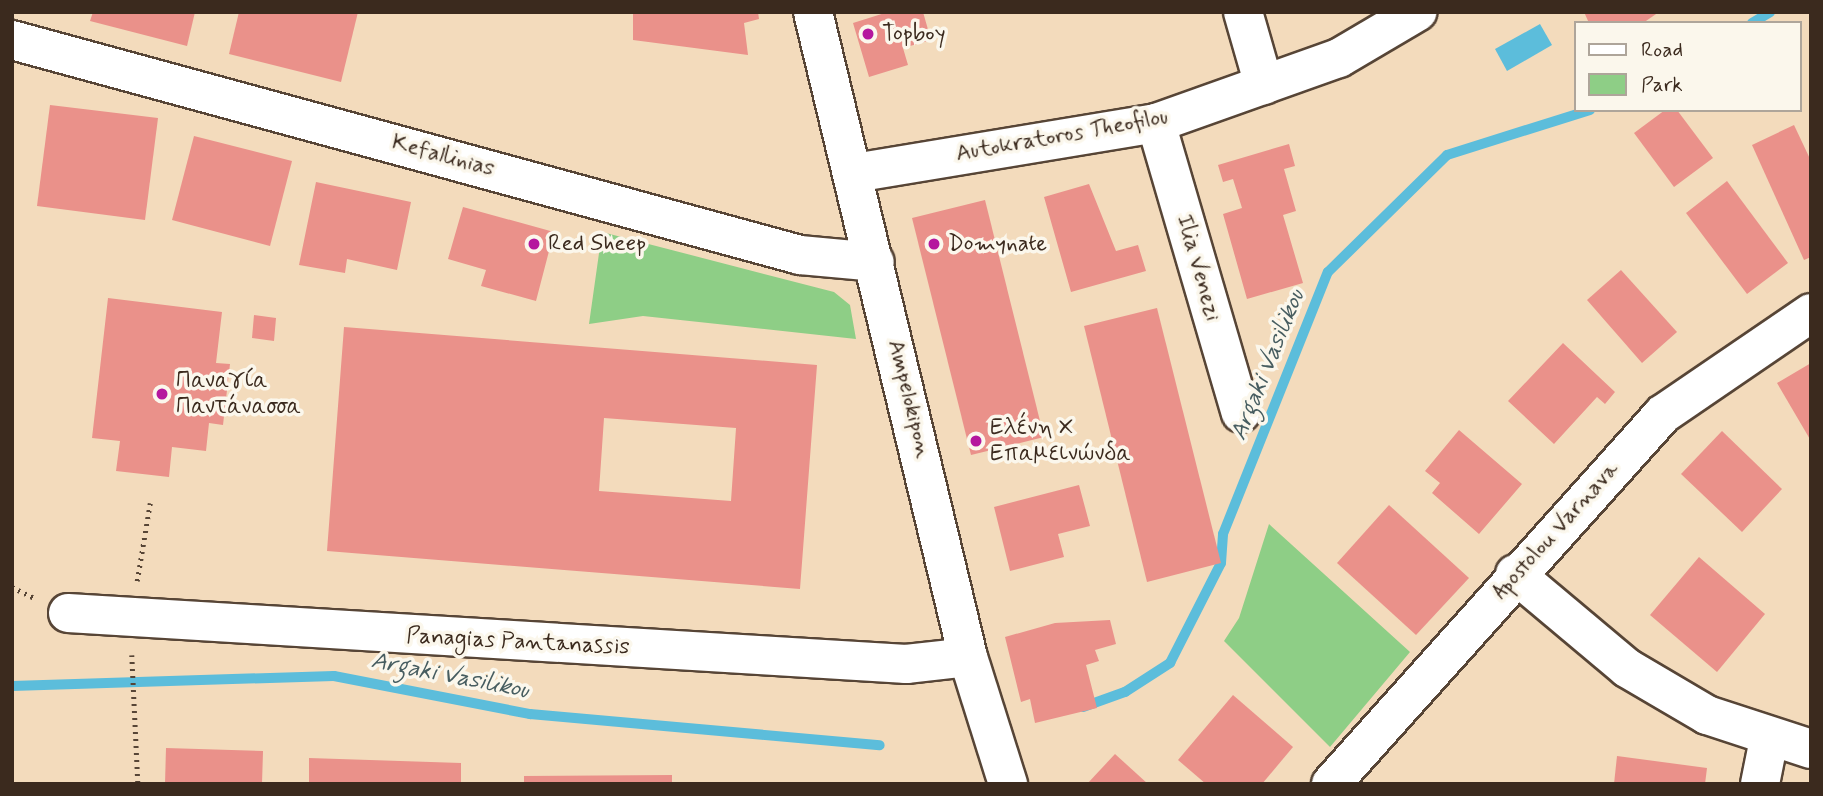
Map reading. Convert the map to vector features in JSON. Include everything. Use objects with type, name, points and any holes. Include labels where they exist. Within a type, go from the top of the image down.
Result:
[{"type":"street","name":"Ampelokipon","points":[[813,12],[855,173],[968,657],[1007,784]]},
{"type":"street","points":[[1243,12],[1264,85]]},
{"type":"street","name":"Autokratoros Theofilou","points":[[855,173],[1156,123],[1339,58],[1417,12]]},
{"type":"street","name":"Kefallinias","points":[[12,40],[800,255],[875,262]]},
{"type":"street","name":"Ilia Venezi","points":[[1156,123],[1241,413]]},
{"type":"street","name":"Apostolou Varnava","points":[[1331,784],[1515,574],[1662,414],[1811,313]]},
{"type":"street","points":[[1515,574],[1627,668],[1707,715],[1769,739],[1811,749]]},
{"type":"street","name":"Panagias Pantanassis","points":[[68,613],[130,620],[906,664],[968,657]]},
{"type":"street","points":[[1760,784],[1769,739]]},
{"type":"path","points":[[138,784],[130,620],[150,503]]},
{"type":"green space","points":[[602,232],[834,292],[850,305],[856,339],[643,316],[589,324]]},
{"type":"green space","points":[[1269,524],[1410,652],[1330,747],[1224,641],[1239,618]]},
{"type":"water","points":[[1540,24],[1552,45],[1507,71],[1495,49]]},
{"type":"building","points":[[93,12],[195,12],[187,46],[90,21]]},
{"type":"building","points":[[239,12],[358,12],[341,82],[229,54]]},
{"type":"building","points":[[633,12],[758,12],[759,19],[744,23],[748,55],[633,40]]},
{"type":"building","points":[[888,12],[923,12],[931,40],[903,48],[908,65],[869,77],[853,23]]},
{"type":"building","points":[[1584,12],[1659,12],[1646,21],[1588,21]]},
{"type":"building","points":[[50,105],[158,118],[145,220],[37,206]]},
{"type":"building","points":[[1662,112],[1678,112],[1713,158],[1674,187],[1634,133]]},
{"type":"building","points":[[1794,125],[1811,161],[1811,257],[1804,260],[1752,145]]},
{"type":"building","points":[[194,136],[292,161],[270,246],[172,220]]},
{"type":"building","points":[[1289,144],[1295,166],[1284,169],[1296,211],[1283,215],[1303,283],[1247,299],[1223,214],[1242,208],[1233,179],[1223,182],[1218,165]]},
{"type":"building","points":[[1727,181],[1788,263],[1747,294],[1686,213]]},
{"type":"building","points":[[316,182],[411,202],[397,270],[347,259],[345,273],[299,265]]},
{"type":"building","points":[[1089,184],[1116,251],[1138,245],[1146,271],[1071,292],[1044,197]]},
{"type":"building","points":[[985,200],[1044,437],[971,455],[912,218]]},
{"type":"building","points":[[463,207],[554,232],[536,301],[481,286],[486,270],[448,259]]},
{"type":"building","points":[[1621,270],[1677,332],[1642,363],[1587,300]]},
{"type":"building","name":"Παναγία Παντάνασσα","points":[[108,298],[222,312],[216,363],[230,364],[223,425],[209,423],[206,451],[172,447],[169,477],[116,471],[120,441],[92,438]]},
{"type":"building","points":[[1157,308],[1221,563],[1147,582],[1084,326]]},
{"type":"building","points":[[254,315],[276,318],[274,341],[252,338]]},
{"type":"building","points":[[344,327],[817,365],[800,589],[327,551]],"holes":[[[604,418],[736,428],[731,501],[599,491]]]},
{"type":"building","points":[[1563,343],[1615,392],[1605,404],[1597,397],[1554,444],[1508,401]]},
{"type":"building","points":[[1811,363],[1811,441],[1777,383]]},
{"type":"building","points":[[1459,430],[1522,484],[1479,534],[1432,493],[1440,483],[1425,471]]},
{"type":"building","points":[[1722,431],[1782,489],[1742,532],[1681,474]]},
{"type":"building","points":[[1079,485],[1090,526],[1058,534],[1064,557],[1010,571],[994,507]]},
{"type":"building","points":[[1389,505],[1469,578],[1416,635],[1337,563]]},
{"type":"building","points":[[1699,557],[1765,614],[1717,672],[1650,615]]},
{"type":"building","points":[[1110,620],[1116,644],[1095,650],[1099,661],[1086,665],[1097,708],[1035,723],[1030,699],[1021,702],[1005,637],[1055,623]]},
{"type":"building","points":[[1233,695],[1293,747],[1262,784],[1206,784],[1178,760]]},
{"type":"building","points":[[166,748],[263,751],[262,784],[165,784]]},
{"type":"building","points":[[1115,754],[1148,784],[1087,784]]},
{"type":"building","points":[[1617,756],[1707,768],[1705,784],[1614,784]]},
{"type":"building","points":[[309,758],[461,763],[461,784],[309,784]]},
{"type":"building","points":[[672,775],[672,784],[524,784],[524,776]]},
{"type":"waterway","name":"Argaki Vasilikou","points":[[1755,21],[1770,12]]},
{"type":"waterway","name":"Argaki Vasilikou","points":[[1083,707],[1125,692],[1170,663],[1221,563],[1223,534],[1328,272],[1447,155],[1584,112]]},
{"type":"waterway","name":"Argaki Vasilikou","points":[[12,686],[334,676],[530,714],[880,745]]},
{"type":"place","name":"Topboy","points":[[868,34]]},
{"type":"place","name":"Red Sheep","points":[[534,244]]},
{"type":"place","name":"Domynate","points":[[934,244]]},
{"type":"place","name":"Παναγία Παντάνασσα","points":[[162,394]]},
{"type":"place","name":"Ελένη Χ Επαμεινώνδα","points":[[976,441]]}]
